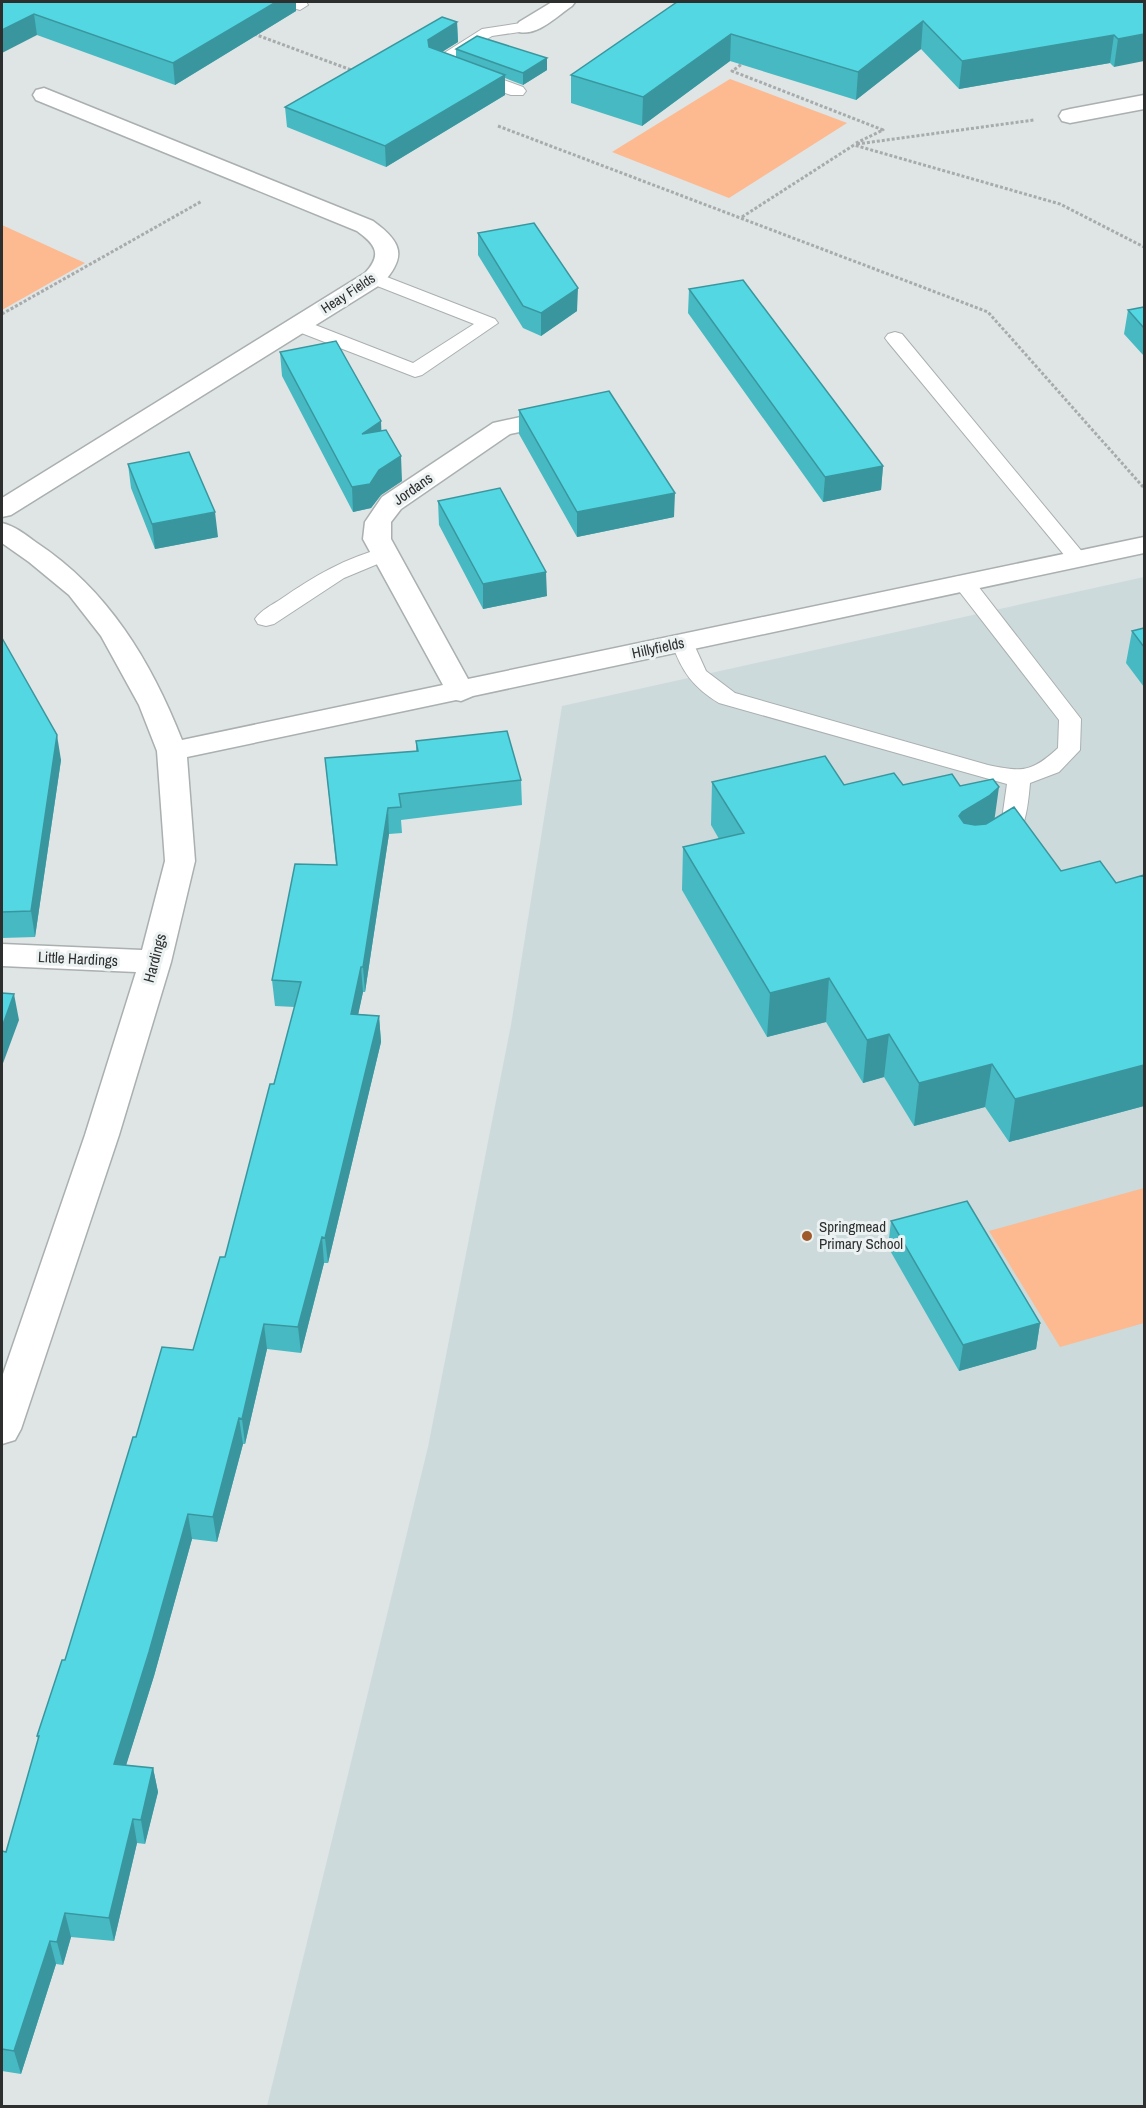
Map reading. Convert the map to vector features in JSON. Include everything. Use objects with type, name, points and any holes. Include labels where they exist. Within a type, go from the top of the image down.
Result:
[{"type":"street","points":[[527,27],[565,2]]},
{"type":"street","name":"Heay Fields","points":[[2,509],[374,278],[385,268],[388,257],[387,246],[379,236],[365,226],[44,95]]},
{"type":"street","points":[[1070,116],[1144,102]]},
{"type":"street","name":"Jordans","points":[[461,692],[377,539],[378,522],[391,502],[502,428],[562,416]]},
{"type":"street","name":"Hardings","points":[[2,531],[39,556],[78,590],[114,633],[154,705],[172,752],[180,861],[155,962],[102,1135],[2,1429]]},
{"type":"street","name":"Hillyfields","points":[[172,752],[461,692],[1144,544]]},
{"type":"street","name":"Little Hardings","points":[[2,955],[155,962]]},
{"type":"lane","points":[[517,91],[438,62],[488,32],[527,27]]},
{"type":"lane","points":[[298,325],[415,371],[488,323],[374,278]]},
{"type":"lane","points":[[895,338],[1077,558]]},
{"type":"lane","points":[[266,619],[341,570],[358,561],[385,554]]},
{"type":"lane","points":[[683,643],[689,662],[705,686],[727,698],[911,752],[1019,779],[1051,767],[1069,750],[1070,719],[963,582]]},
{"type":"lane","points":[[983,855],[1007,834],[1012,824],[1016,813],[1019,779]]},
{"type":"path","points":[[248,31],[360,74]]},
{"type":"path","points":[[742,218],[854,145],[883,130],[732,71],[749,59]]},
{"type":"path","points":[[854,145],[1070,116]]},
{"type":"path","points":[[495,124],[988,312],[1144,488]]},
{"type":"path","points":[[854,145],[1060,204],[1144,247]]},
{"type":"path","points":[[2,314],[244,177]]},
{"type":"shaded area","points":[[730,79],[847,123],[729,198],[612,152]]},
{"type":"shaded area","points":[[2,225],[85,263],[2,310]]},
{"type":"shaded area","name":"Springmead Primary School","points":[[1144,577],[1144,2106],[267,2106],[428,1447],[511,1025],[562,706]]},
{"type":"shaded area","points":[[1144,1188],[1144,1323],[1060,1347],[989,1231]]},
{"type":"building","points":[[2,2],[276,2],[173,63],[34,14],[2,30]]},
{"type":"building","points":[[677,2],[1144,2],[1144,34],[1118,39],[1114,35],[962,61],[923,21],[858,72],[731,34],[643,97],[571,75]]},
{"type":"building","points":[[442,17],[457,22],[428,40],[429,47],[505,75],[385,146],[285,107]]},
{"type":"building","points":[[477,36],[547,58],[523,73],[456,49]]},
{"type":"building","points":[[534,223],[578,288],[541,313],[523,306],[478,233]]},
{"type":"building","points":[[743,280],[883,466],[825,477],[689,289]]},
{"type":"building","points":[[1144,307],[1144,328],[1128,310]]},
{"type":"building","points":[[336,341],[381,421],[362,434],[386,430],[401,456],[379,470],[370,484],[352,487],[280,352]]},
{"type":"building","points":[[609,391],[675,493],[577,512],[519,410]]},
{"type":"building","points":[[189,452],[215,512],[152,524],[128,464]]},
{"type":"building","points":[[500,488],[546,572],[483,584],[438,501]]},
{"type":"building","points":[[1144,628],[1144,647],[1132,631]]},
{"type":"building","points":[[2,638],[57,735],[31,911],[2,912]]},
{"type":"building","points":[[507,731],[521,780],[399,794],[401,807],[388,808],[363,967],[361,967],[351,1014],[379,1016],[325,1238],[322,1237],[298,1327],[264,1324],[242,1419],[239,1418],[213,1517],[188,1514],[114,1764],[153,1768],[141,1820],[133,1819],[109,1918],[65,1913],[57,1942],[50,1941],[14,2051],[2,2049],[2,1851],[6,1852],[39,1736],[37,1736],[62,1660],[65,1660],[133,1437],[136,1437],[162,1347],[193,1350],[220,1257],[225,1257],[270,1084],[274,1084],[301,982],[272,980],[295,864],[337,865],[325,758],[418,751],[416,741]]},
{"type":"building","points":[[825,756],[844,785],[894,773],[903,785],[952,774],[960,786],[993,779],[999,787],[989,796],[962,812],[959,816],[964,823],[986,824],[1014,807],[1061,871],[1100,861],[1116,883],[1144,875],[1144,1065],[1015,1099],[992,1064],[919,1083],[889,1034],[867,1040],[829,978],[770,993],[683,847],[744,833],[712,782]]},
{"type":"building","points":[[2,993],[14,994],[2,1027]]},
{"type":"building","points":[[967,1201],[1040,1323],[963,1345],[891,1221]]},
{"type":"place","name":"Springmead Primary School","points":[[807,1236]]}]
